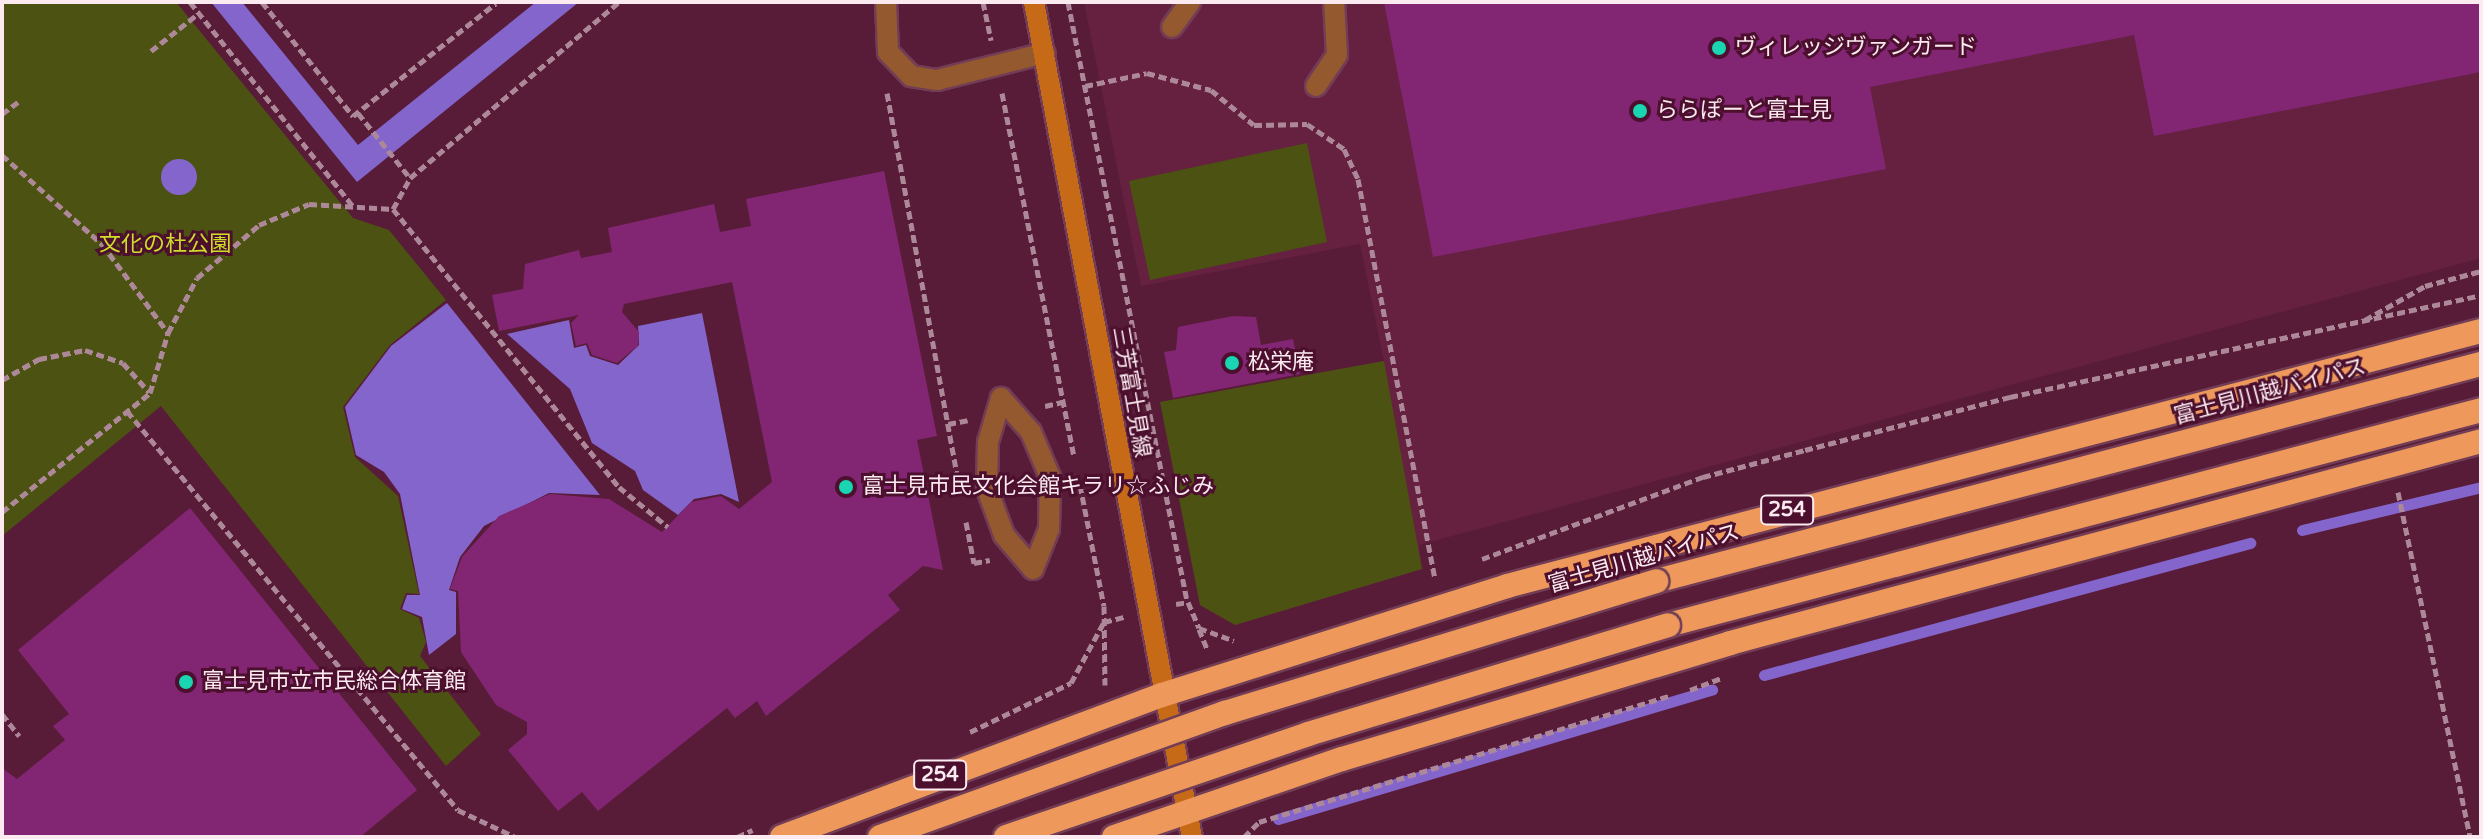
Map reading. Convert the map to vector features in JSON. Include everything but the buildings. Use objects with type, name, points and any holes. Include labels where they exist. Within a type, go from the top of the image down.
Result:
[{"type":"highway","name":"254","points":[[782,837],[1162,695],[1703,532],[2481,331]]},
{"type":"highway","name":"富士見川越バイパス","points":[[880,837],[1225,713],[1656,581],[2481,364]]},
{"type":"highway","points":[[1006,837],[1308,734],[1668,625],[2481,410]]},
{"type":"highway","points":[[1114,837],[1186,810],[1730,643],[2481,441]]},
{"type":"main road","name":"三芳富士見線","points":[[1034,2],[1162,695],[1192,837]]},
{"type":"lane","points":[[886,2],[888,52],[911,76],[937,80],[1045,53]]},
{"type":"lane","points":[[1172,27],[1190,2]]},
{"type":"lane","points":[[1316,86],[1337,55],[1334,2]]},
{"type":"lane","points":[[1001,398],[1031,432],[1050,477],[1049,529],[1033,569],[1004,535],[987,489],[988,442],[1001,398]]},
{"type":"path","points":[[190,2],[354,206]]},
{"type":"path","points":[[262,2],[410,178]]},
{"type":"path","points":[[393,209],[410,178],[619,2]]},
{"type":"path","points":[[983,2],[1076,463]]},
{"type":"path","points":[[1068,2],[1188,602]]},
{"type":"path","points":[[358,113],[496,3]]},
{"type":"path","points":[[151,51],[199,13]]},
{"type":"path","points":[[1085,86],[1147,73],[1211,90],[1254,125],[1307,124],[1344,149],[1358,179],[1435,580]]},
{"type":"path","points":[[876,81],[888,102],[959,486]]},
{"type":"path","points":[[2,114],[18,102]]},
{"type":"path","points":[[2,155],[102,244],[151,302],[168,333]]},
{"type":"path","points":[[2,512],[150,393],[168,333],[197,278],[259,225],[309,204],[393,209],[619,487],[668,527]]},
{"type":"path","points":[[2360,323],[2425,286],[2481,271]]},
{"type":"path","points":[[2,380],[39,359],[85,350],[123,363],[150,393]]},
{"type":"path","points":[[127,411],[458,810],[515,837]]},
{"type":"path","points":[[1079,478],[1104,606],[1104,673]]},
{"type":"path","points":[[2398,491],[2470,837]]},
{"type":"path","points":[[965,517],[974,563]]},
{"type":"path","points":[[1199,628],[1212,661]]},
{"type":"path","points":[[2,714],[19,736]]},
{"type":"shaded area","points":[[211,2],[242,2],[358,145],[536,2],[579,2],[357,182]]},
{"type":"shaded area","points":[[1084,2],[2481,2],[2481,258],[1419,545],[1422,569],[1235,625],[1200,605],[1160,402],[1384,361],[1360,244],[1141,286]]},
{"type":"shaded area","points":[[179,159],[192,164],[197,177],[192,190],[179,195],[166,190],[161,177],[166,164]]},
{"type":"shaded area","points":[[447,303],[600,495],[549,493],[484,526],[460,557],[449,590],[456,592],[456,634],[429,655],[422,617],[402,609],[407,595],[420,595],[400,494],[384,472],[356,455],[345,407],[391,346]]},
{"type":"shaded area","points":[[702,313],[739,502],[721,494],[694,499],[678,515],[643,490],[635,471],[592,443],[570,389],[507,334],[569,320],[574,348],[586,345],[590,356],[618,365],[639,345],[638,326]]},
{"type":"green space","name":"文化の杜公園","points":[[2,2],[176,2],[353,218],[389,230],[446,300],[390,345],[343,407],[355,457],[398,496],[419,594],[406,593],[400,609],[419,618],[426,642],[420,656],[481,734],[446,766],[161,406],[2,536]]},
{"type":"green space","points":[[1307,143],[1327,242],[1150,280],[1129,181]]},
{"type":"green space","points":[[1384,361],[1422,569],[1235,625],[1200,605],[1160,402]]},
{"type":"waterway","points":[[2302,530],[2481,487]]},
{"type":"waterway","points":[[1764,675],[2250,543]]},
{"type":"waterway","points":[[1278,819],[1712,690]]},
{"type":"place","name":"ヴィレッジヴァンガード","points":[[1719,48]]},
{"type":"place","name":"ららぽーと富士見","points":[[1640,111]]},
{"type":"place","name":"松栄庵","points":[[1232,363]]},
{"type":"place","name":"富士見市民文化会館キラリ☆ふじみ","points":[[846,487]]},
{"type":"place","name":"富士見市立市民総合体育館","points":[[186,682]]}]
